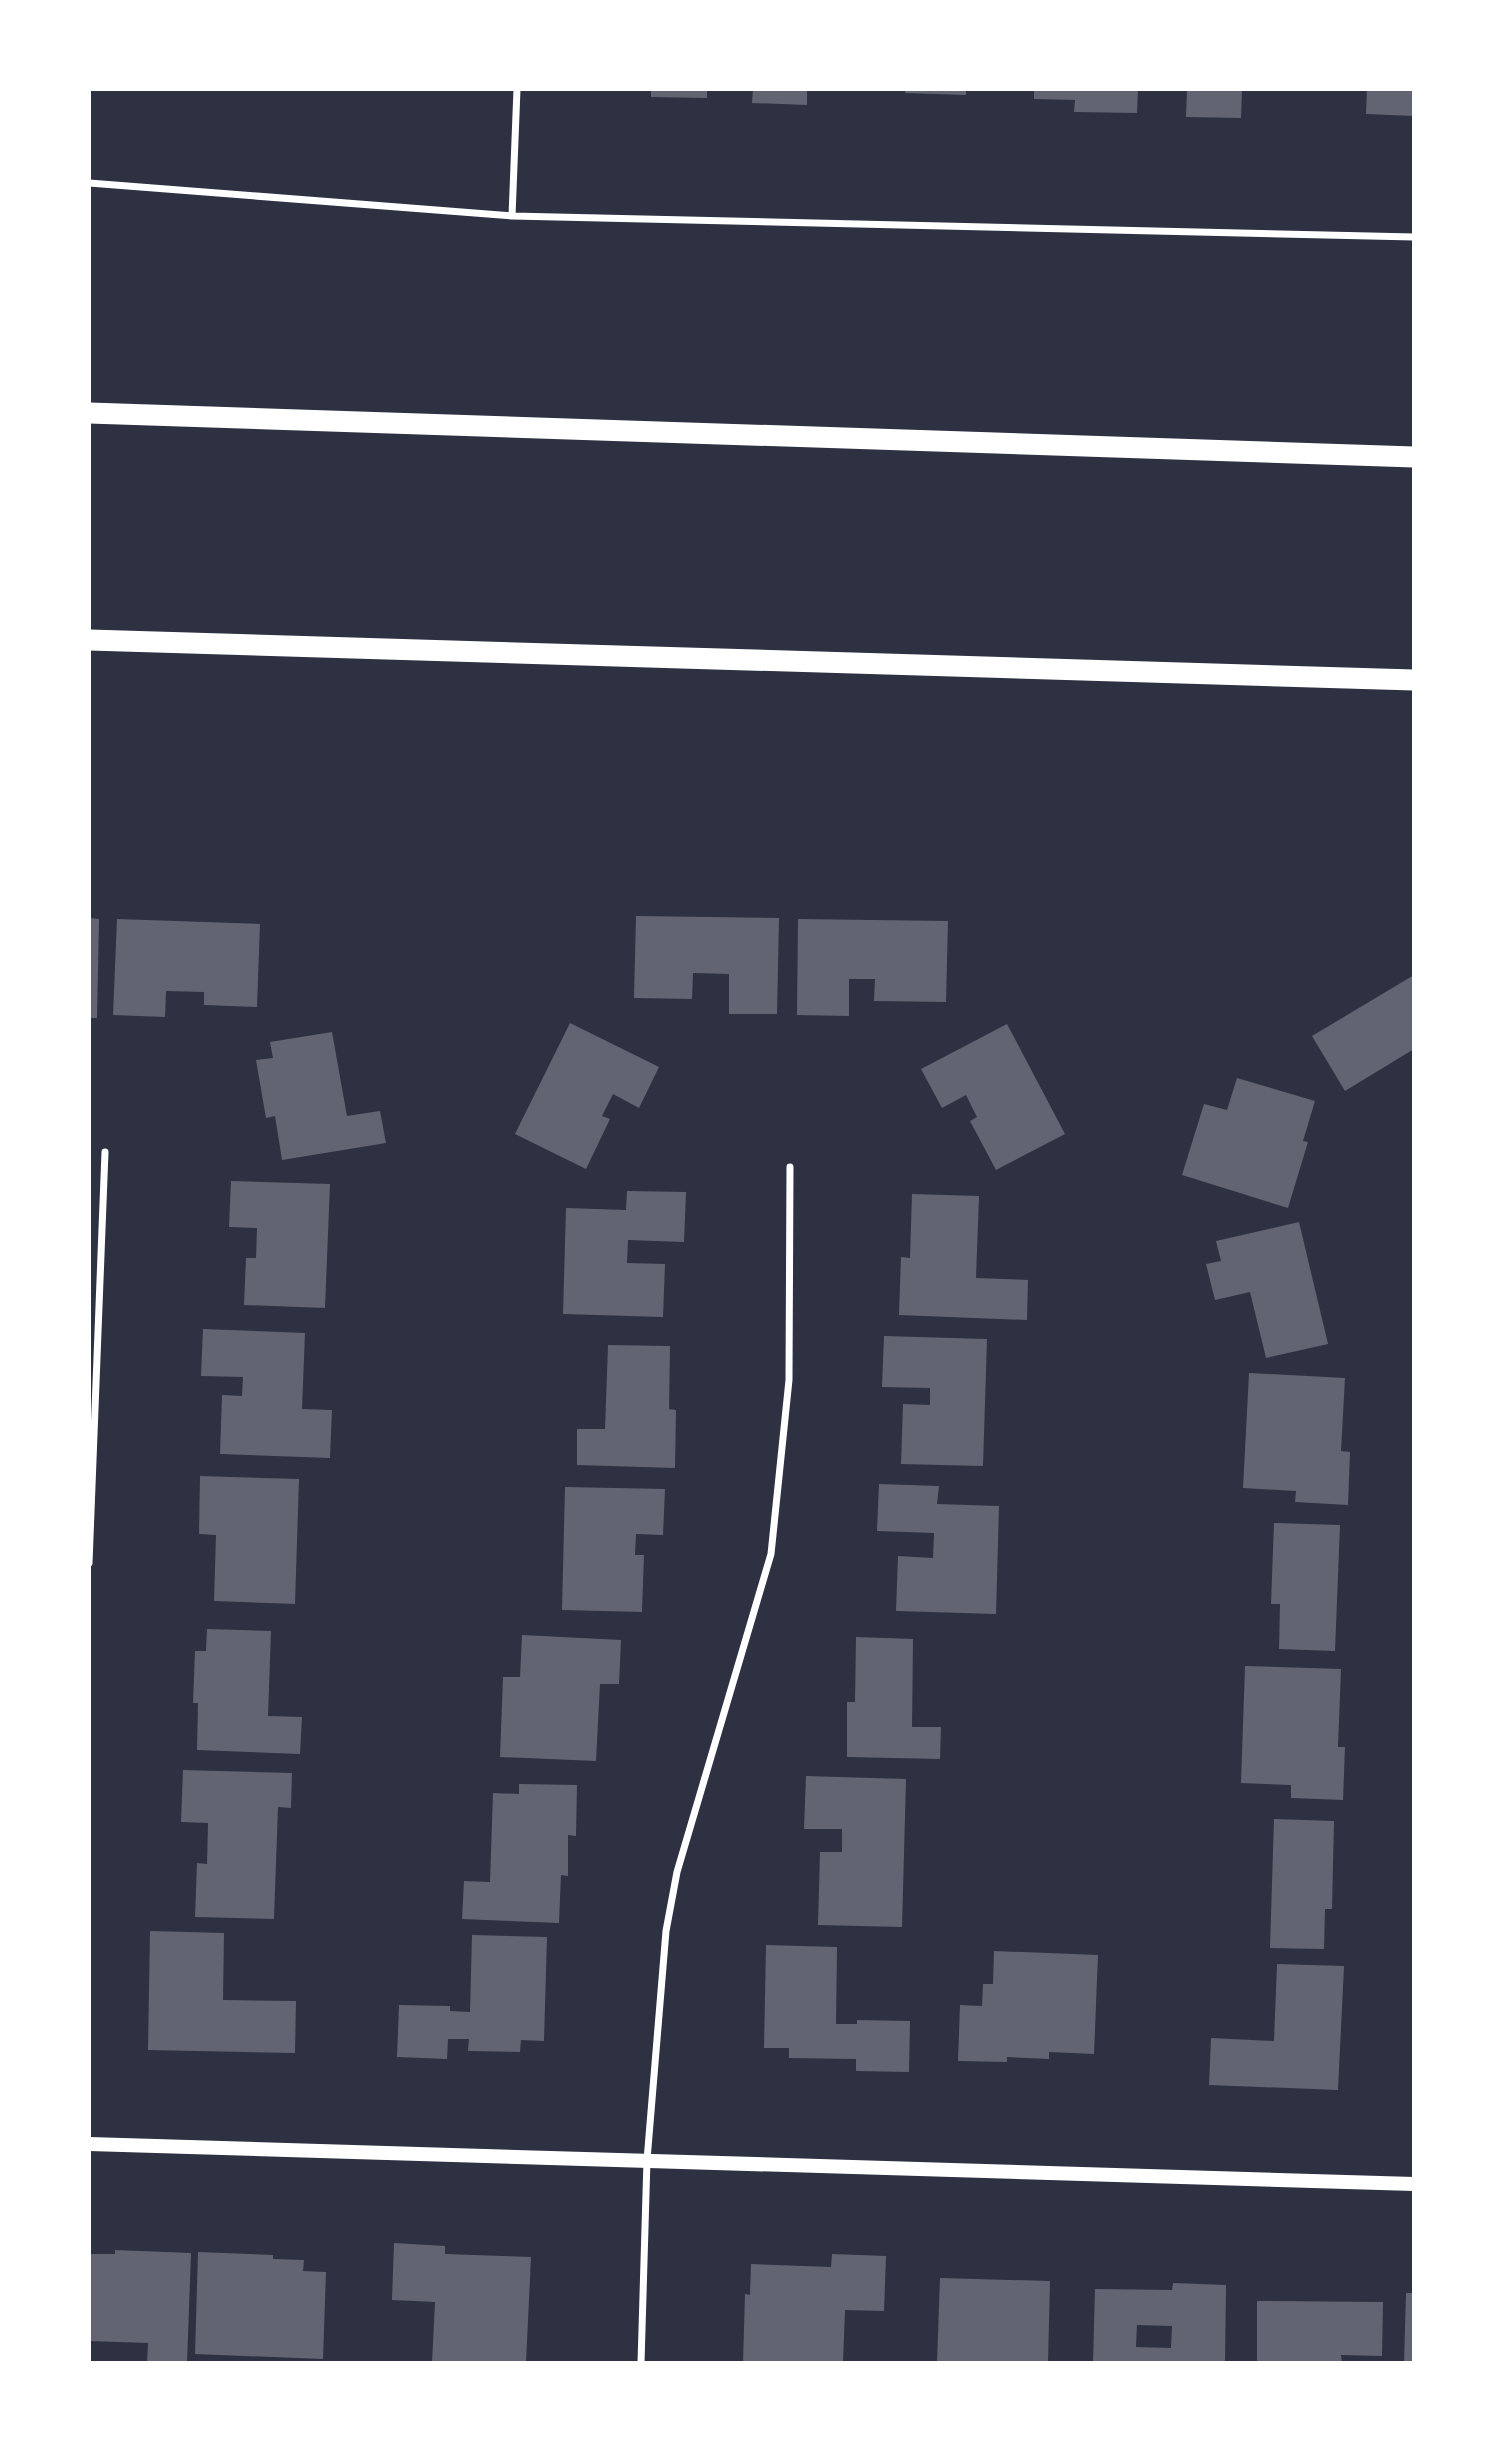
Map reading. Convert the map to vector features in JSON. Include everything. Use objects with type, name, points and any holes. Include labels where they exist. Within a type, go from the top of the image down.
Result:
[{"type":"highway","points":[[89,413],[1414,457]]},
{"type":"highway","points":[[92,640],[1414,680]]},
{"type":"main road","points":[[89,2144],[1414,2184]]},
{"type":"street","points":[[512,216],[517,89]]},
{"type":"street","points":[[89,183],[512,216],[1414,237]]},
{"type":"street","points":[[89,1563],[105,1152]]},
{"type":"street","points":[[640,2363],[647,2160],[666,1931],[677,1872],[772,1554],[789,1380],[790,1167]]},
{"type":"building","points":[[651,89],[707,89],[707,98],[651,97]]},
{"type":"building","points":[[753,89],[807,89],[807,105],[752,103]]},
{"type":"building","points":[[906,89],[966,89],[966,95],[905,93]]},
{"type":"building","points":[[1034,89],[1138,89],[1137,113],[1074,112],[1075,100],[1034,99]]},
{"type":"building","points":[[1187,89],[1242,89],[1241,118],[1186,117]]},
{"type":"building","points":[[1367,89],[1414,89],[1414,116],[1366,114]]},
{"type":"building","points":[[636,916],[779,918],[777,1014],[729,1014],[729,974],[693,973],[692,999],[634,998]]},
{"type":"building","points":[[89,918],[99,919],[97,1018],[89,1018]]},
{"type":"building","points":[[117,919],[260,924],[257,1007],[204,1005],[204,992],[166,991],[165,1017],[113,1015]]},
{"type":"building","points":[[798,919],[948,921],[946,1002],[874,1001],[875,979],[849,979],[849,1016],[797,1015]]},
{"type":"building","points":[[1414,975],[1414,1049],[1345,1091],[1312,1036]]},
{"type":"building","points":[[570,1023],[659,1067],[639,1108],[613,1094],[602,1116],[610,1119],[586,1169],[515,1134]]},
{"type":"building","points":[[1007,1024],[1065,1134],[996,1170],[970,1121],[977,1117],[966,1095],[942,1108],[921,1069]]},
{"type":"building","points":[[332,1032],[347,1116],[380,1111],[386,1143],[282,1160],[275,1116],[266,1118],[256,1060],[273,1058],[270,1042]]},
{"type":"building","points":[[1237,1078],[1315,1101],[1303,1141],[1308,1142],[1288,1208],[1182,1175],[1204,1104],[1227,1110]]},
{"type":"building","points":[[231,1181],[330,1184],[325,1308],[244,1305],[246,1258],[256,1258],[257,1228],[229,1227]]},
{"type":"building","points":[[627,1191],[686,1192],[684,1242],[628,1240],[627,1263],[665,1264],[663,1317],[563,1314],[566,1208],[626,1210]]},
{"type":"building","points":[[912,1194],[979,1196],[976,1278],[1028,1280],[1027,1320],[899,1315],[901,1257],[910,1258]]},
{"type":"building","points":[[1299,1222],[1328,1344],[1266,1358],[1250,1292],[1215,1300],[1206,1264],[1221,1261],[1216,1241]]},
{"type":"building","points":[[203,1329],[305,1333],[302,1409],[332,1410],[330,1458],[220,1454],[222,1395],[242,1396],[243,1377],[201,1376]]},
{"type":"building","points":[[884,1336],[987,1339],[983,1466],[901,1464],[903,1404],[930,1405],[930,1388],[882,1387]]},
{"type":"building","points":[[608,1345],[670,1346],[669,1409],[676,1410],[675,1468],[577,1465],[577,1429],[605,1429]]},
{"type":"building","points":[[1249,1373],[1345,1378],[1341,1451],[1350,1452],[1348,1505],[1295,1502],[1296,1491],[1243,1488]]},
{"type":"building","points":[[200,1476],[299,1479],[295,1604],[214,1601],[216,1535],[199,1534]]},
{"type":"building","points":[[879,1484],[939,1486],[937,1504],[999,1506],[996,1614],[896,1611],[898,1556],[933,1558],[934,1533],[877,1531]]},
{"type":"building","points":[[565,1487],[665,1489],[663,1535],[636,1534],[635,1555],[644,1555],[642,1612],[562,1610]]},
{"type":"building","points":[[1274,1523],[1340,1525],[1335,1651],[1279,1649],[1280,1604],[1271,1604]]},
{"type":"building","points":[[207,1629],[271,1631],[268,1716],[302,1717],[300,1754],[197,1750],[198,1703],[193,1703],[195,1651],[206,1651]]},
{"type":"building","points":[[522,1635],[621,1640],[619,1684],[600,1684],[596,1761],[500,1757],[503,1677],[520,1677]]},
{"type":"building","points":[[856,1637],[913,1639],[912,1727],[941,1727],[940,1759],[847,1757],[847,1702],[855,1702]]},
{"type":"building","points":[[1245,1666],[1341,1669],[1338,1747],[1345,1747],[1343,1800],[1291,1798],[1291,1785],[1241,1783]]},
{"type":"building","points":[[183,1770],[292,1773],[291,1808],[278,1807],[274,1919],[195,1917],[197,1863],[207,1864],[208,1823],[181,1822]]},
{"type":"building","points":[[806,1776],[906,1779],[902,1927],[818,1925],[820,1852],[842,1852],[842,1829],[804,1829]]},
{"type":"building","points":[[519,1784],[577,1785],[576,1836],[568,1835],[568,1876],[561,1875],[559,1923],[462,1919],[464,1881],[490,1882],[493,1793],[519,1794]]},
{"type":"building","points":[[1274,1819],[1334,1821],[1332,1909],[1325,1909],[1324,1949],[1270,1948]]},
{"type":"building","points":[[150,1931],[224,1933],[223,2000],[296,2001],[295,2053],[148,2050]]},
{"type":"building","points":[[472,1935],[547,1937],[544,2041],[521,2040],[520,2052],[468,2051],[469,2039],[448,2039],[447,2059],[397,2057],[399,2005],[450,2006],[450,2011],[470,2012]]},
{"type":"building","points":[[766,1945],[837,1947],[836,2024],[857,2024],[857,2020],[910,2021],[909,2072],[856,2071],[856,2059],[789,2058],[789,2048],[764,2048]]},
{"type":"building","points":[[994,1951],[1098,1955],[1094,2054],[1049,2052],[1049,2059],[1007,2057],[1007,2062],[958,2061],[960,2005],[982,2006],[983,1984],[993,1984]]},
{"type":"building","points":[[1277,1964],[1344,1966],[1338,2090],[1209,2085],[1211,2038],[1274,2041]]},
{"type":"building","points":[[394,2243],[445,2246],[445,2254],[531,2257],[526,2363],[432,2363],[435,2302],[392,2300]]},
{"type":"building","points":[[115,2250],[191,2253],[187,2363],[147,2363],[148,2343],[89,2341],[89,2254],[115,2254]]},
{"type":"building","points":[[198,2252],[273,2255],[273,2259],[304,2260],[303,2271],[326,2272],[323,2359],[195,2354]]},
{"type":"building","points":[[832,2254],[886,2256],[884,2311],[845,2310],[843,2363],[743,2363],[745,2294],[750,2295],[751,2264],[831,2267]]},
{"type":"building","points":[[940,2278],[1050,2281],[1048,2362],[937,2363]]},
{"type":"building","points":[[1173,2283],[1226,2285],[1225,2363],[1093,2363],[1095,2289],[1172,2290]],"holes":[[[1137,2325],[1172,2326],[1171,2348],[1136,2347]]]},
{"type":"building","points":[[1406,2293],[1414,2293],[1414,2363],[1404,2363]]},
{"type":"building","points":[[1257,2301],[1383,2302],[1382,2356],[1341,2355],[1342,2363],[1257,2363]]}]
